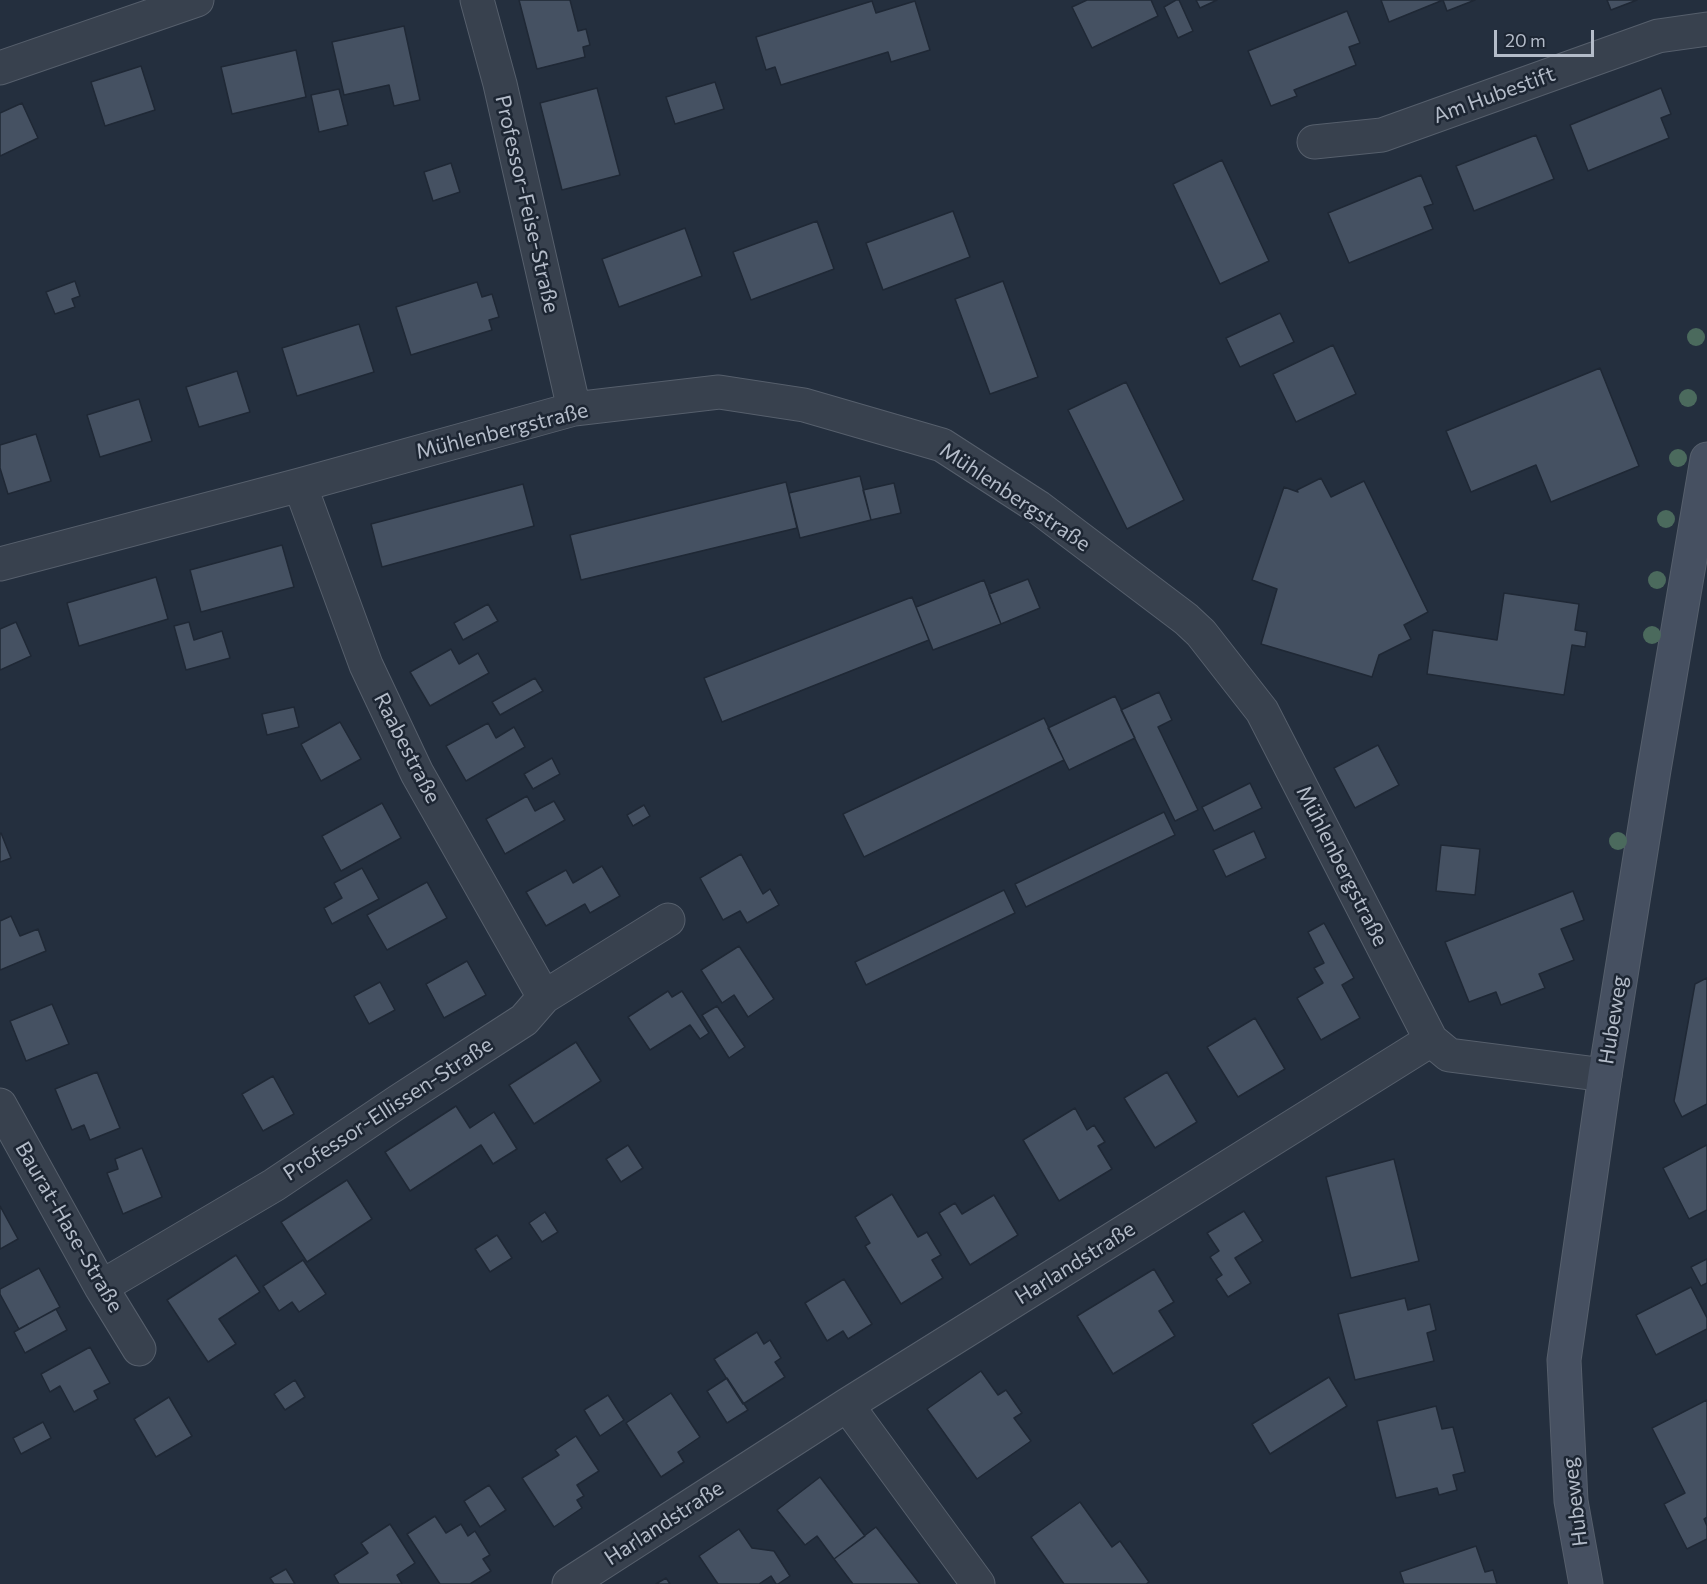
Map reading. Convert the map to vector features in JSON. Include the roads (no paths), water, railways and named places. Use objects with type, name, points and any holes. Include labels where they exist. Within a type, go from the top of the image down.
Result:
[{"type":"street","name":"Professor-Feise-Straße","points":[[477,0],[500,84],[574,409]]},
{"type":"street","points":[[0,68],[188,2]]},
{"type":"street","name":"Am Hubestift","points":[[1314,142],[1382,135],[1658,36],[1707,29]]},
{"type":"street","name":"Mühlenbergstraße","points":[[0,564],[300,485],[574,409],[719,392],[804,405],[942,445],[1038,507],[1186,619],[1201,633],[1262,711],[1431,1040]]},
{"type":"street","name":"Hubeweg","points":[[1586,1584],[1570,1502],[1564,1360],[1605,1075],[1654,770],[1706,470]]},
{"type":"street","name":"Raabestraße","points":[[300,485],[371,676],[417,773],[544,997]]},
{"type":"street","name":"Professor-Ellissen-Straße","points":[[101,1287],[274,1185],[524,1020],[544,997],[668,920]]},
{"type":"street","points":[[1431,1040],[1449,1055],[1605,1075]]},
{"type":"street","name":"Harlandstraße","points":[[569,1584],[847,1405],[1431,1040]]},
{"type":"street","name":"Baurat-Hase-Straße","points":[[0,1105],[101,1287],[140,1348]]},
{"type":"street","points":[[847,1405],[978,1584]]}]
